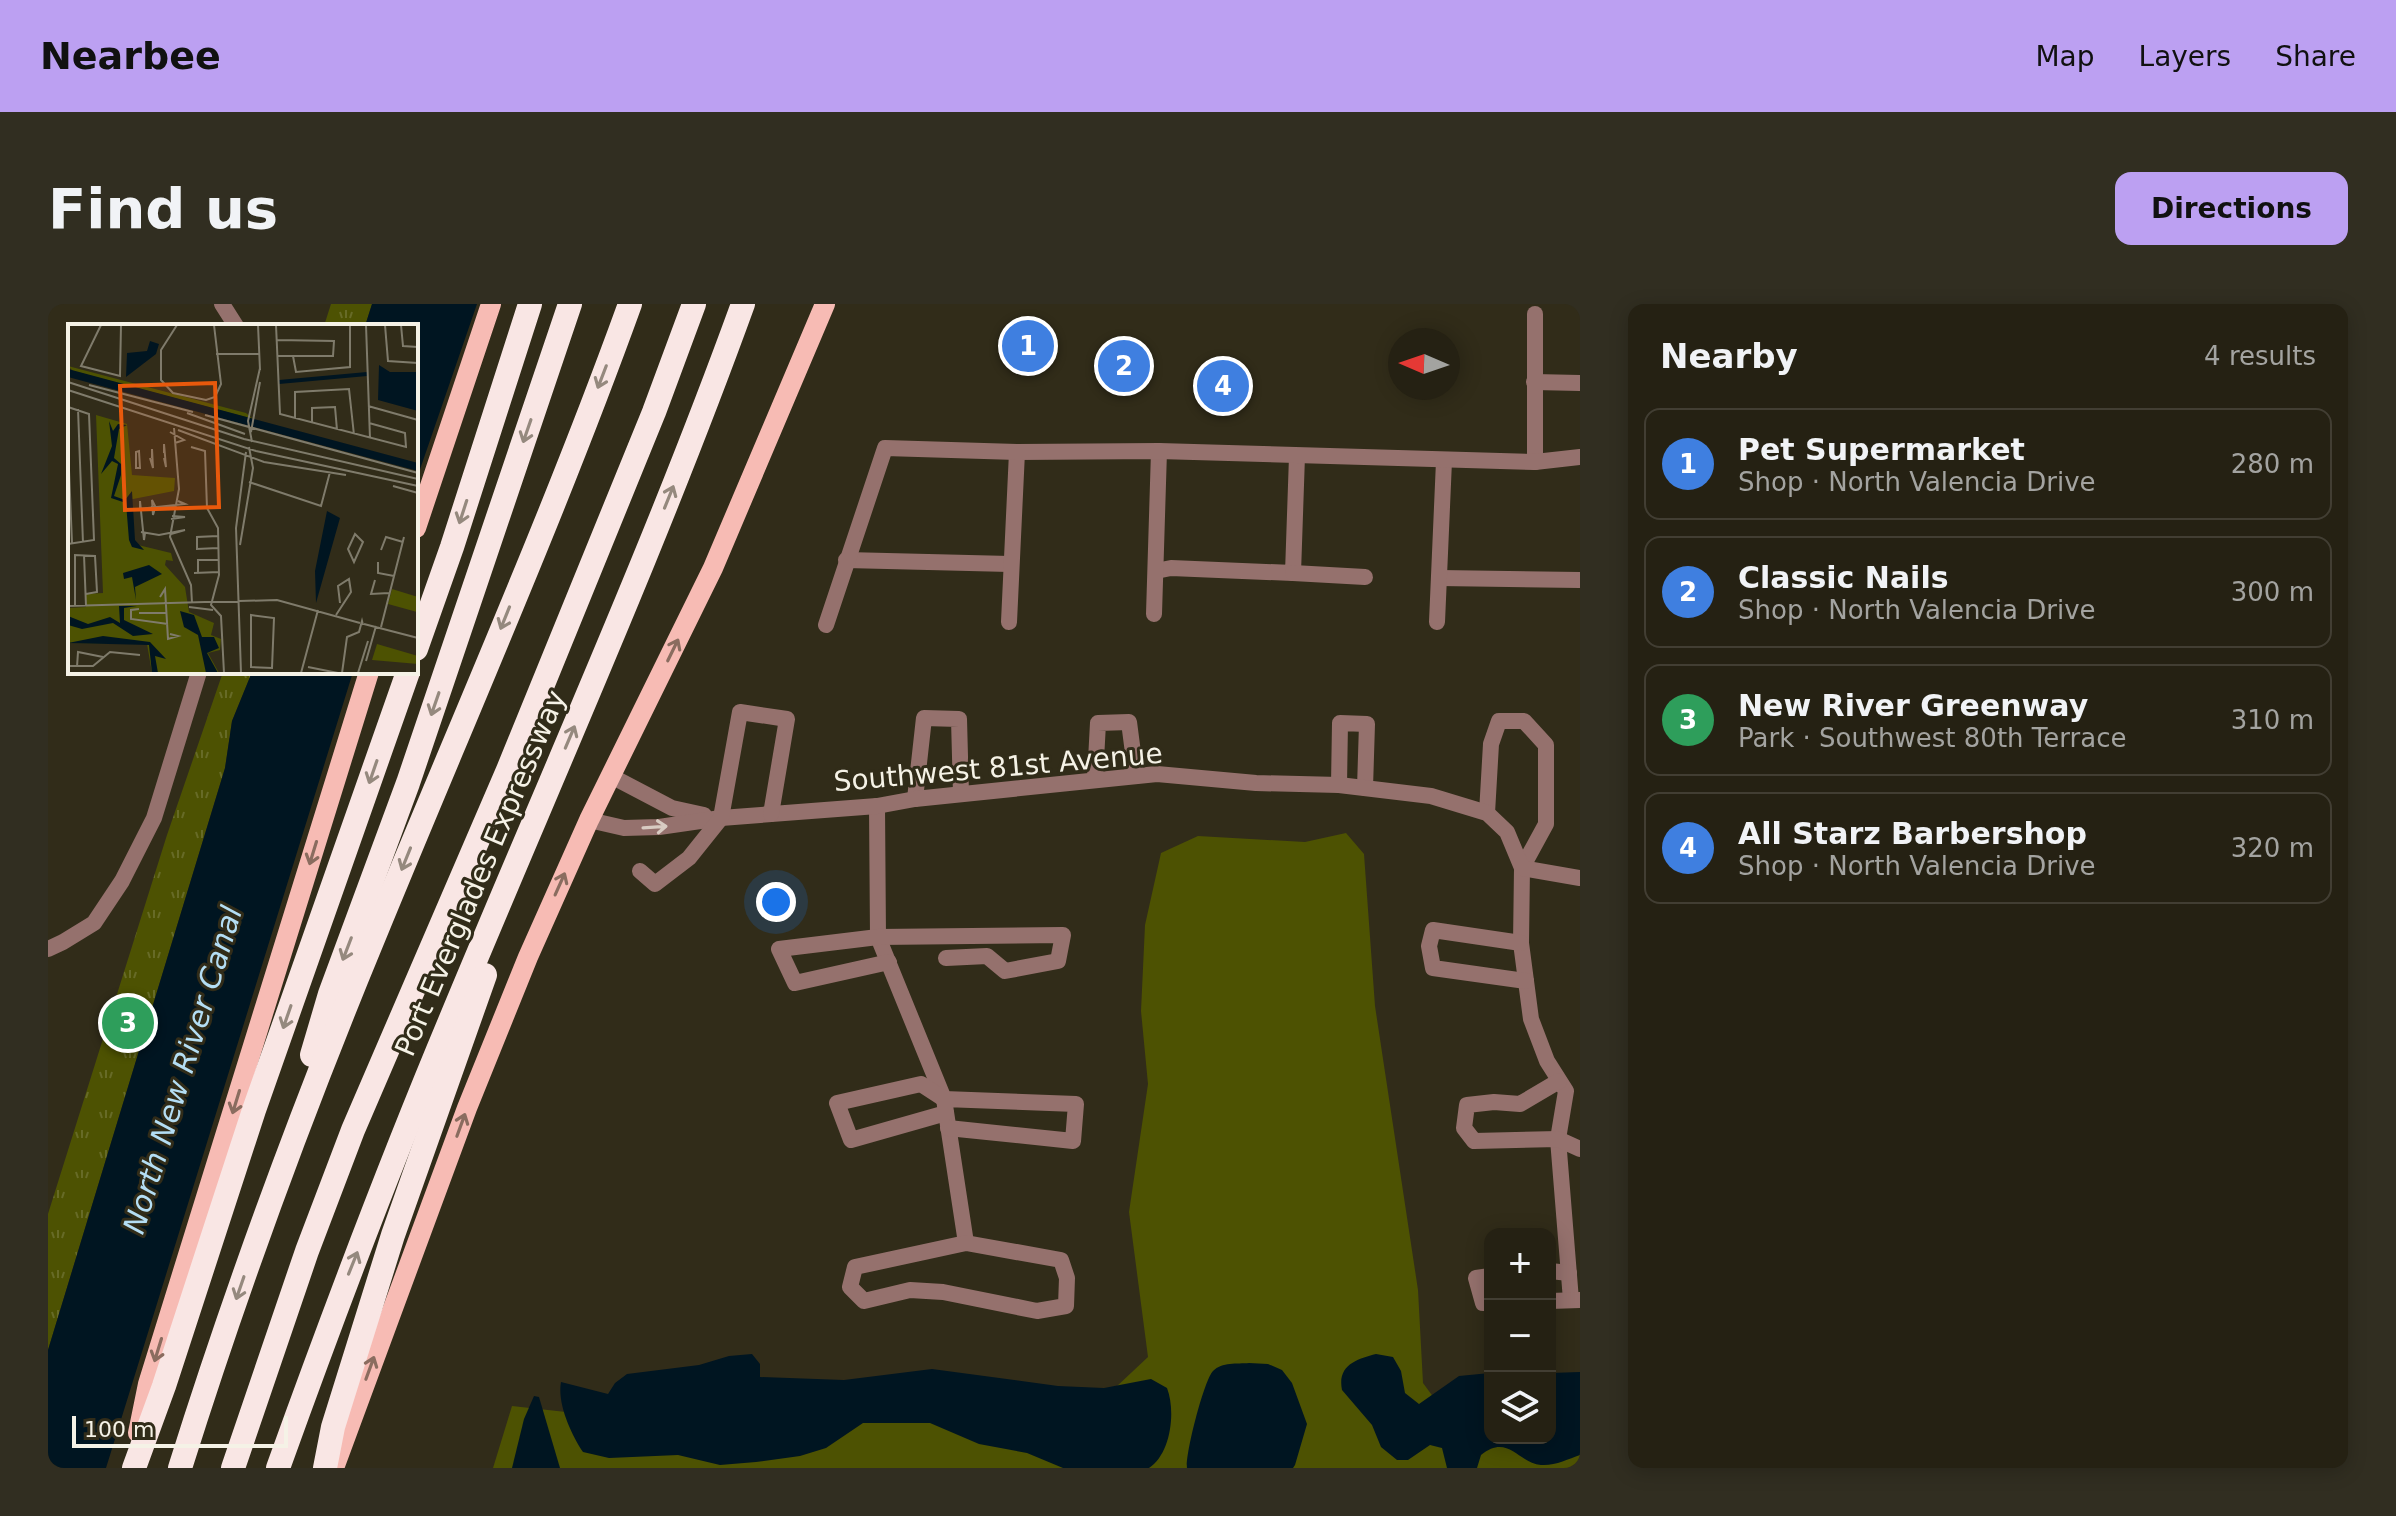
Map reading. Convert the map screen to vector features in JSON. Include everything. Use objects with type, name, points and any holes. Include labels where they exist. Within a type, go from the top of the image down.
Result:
[{"type":"highway","points":[[418,643],[530,304]]},
{"type":"highway","points":[[180,1468],[265,1214],[330,994],[408,783],[570,304]]},
{"type":"highway","points":[[265,1214],[369,947],[550,511],[630,304]]},
{"type":"highway","points":[[233,1468],[307,1251],[353,1130],[508,770],[654,412],[694,304]]},
{"type":"highway","name":"Port Everglades Expressway","points":[[278,1468],[346,1279],[449,1022],[644,560],[743,304]]},
{"type":"highway","points":[[132,1468],[164,1386],[254,1110],[407,674]]},
{"type":"highway","points":[[325,1468],[333,1427],[393,1235],[468,1026],[540,809]]},
{"type":"main road","points":[[418,522],[491,304]]},
{"type":"main road","points":[[334,1468],[467,1108],[534,944],[589,820],[713,568],[825,304]]},
{"type":"main road","points":[[132,1468],[148,1384],[368,674]]},
{"type":"street","points":[[222,304],[235,324]]},
{"type":"street","points":[[1535,314],[1535,462]]},
{"type":"street","points":[[1534,382],[1580,383]]},
{"type":"street","points":[[826,625],[885,448],[1017,452],[1159,451],[1444,461],[1535,462],[1580,457]]},
{"type":"street","points":[[1154,614],[1159,451]]},
{"type":"street","points":[[1009,622],[1017,452]]},
{"type":"street","points":[[1293,573],[1297,456]]},
{"type":"street","points":[[1437,622],[1444,461]]},
{"type":"street","points":[[846,560],[1010,564]]},
{"type":"street","points":[[1156,571],[1171,568],[1365,577]]},
{"type":"street","points":[[1439,578],[1580,580]]},
{"type":"street","points":[[48,949],[94,923],[122,881],[154,818],[198,674]]},
{"type":"street","points":[[640,871],[655,884],[689,858],[721,818],[740,712],[787,719],[771,814]]},
{"type":"street","points":[[915,799],[924,718],[959,719],[961,794]]},
{"type":"street","points":[[1522,868],[1546,824],[1546,745],[1524,721],[1499,721],[1491,744],[1487,813],[1507,832],[1522,868],[1521,943],[1531,1019],[1547,1061],[1568,1087],[1558,1139],[1569,1273],[1576,1300],[1556,1301]]},
{"type":"street","points":[[1095,779],[1098,723],[1129,722],[1136,776]]},
{"type":"street","points":[[1339,785],[1340,723],[1367,724],[1365,788]]},
{"type":"street","name":"Southwest 81st Avenue","points":[[589,820],[624,828],[659,827],[1157,774],[1365,788],[1431,796],[1487,813]]},
{"type":"street","name":"Southwest 81st Avenue","points":[[611,776],[672,808],[721,818]]},
{"type":"street","points":[[877,806],[878,937],[946,1113],[966,1243]]},
{"type":"street","points":[[1522,868],[1580,878]]},
{"type":"street","points":[[1521,943],[1433,930],[1429,946],[1433,968],[1526,981]]},
{"type":"street","points":[[889,962],[795,983],[779,949],[878,937],[1063,935],[1058,961],[1005,971],[987,956],[946,958]]},
{"type":"street","points":[[946,1113],[851,1140],[837,1103],[921,1084],[946,1113],[1073,1141],[1076,1104],[946,1113]]},
{"type":"street","points":[[1568,1087],[1520,1104],[1494,1102],[1467,1105],[1464,1128],[1474,1141],[1558,1139],[1580,1149]]},
{"type":"street","points":[[966,1243],[1061,1260],[1067,1278],[1066,1306],[1037,1311],[943,1292],[910,1290],[864,1301],[850,1287],[855,1267],[966,1243]]},
{"type":"street","points":[[1556,1272],[1569,1273]]},
{"type":"street","points":[[1484,1277],[1476,1278],[1484,1303]]},
{"type":"green space","points":[[331,304],[372,304],[366,324],[325,324]]},
{"type":"green space","points":[[222,674],[251,674],[232,721],[225,768],[48,1350],[48,1214],[167,835]]},
{"type":"green space","points":[[1346,833],[1364,854],[1375,1006],[1418,1290],[1423,1383],[1448,1417],[1484,1435],[1484,1444],[1556,1444],[1556,1432],[1580,1410],[1580,1468],[493,1468],[512,1406],[602,1416],[1100,1402],[1148,1357],[1129,1212],[1148,1084],[1141,1011],[1145,925],[1161,853],[1198,836],[1305,842]]},
{"type":"water","points":[[372,304],[477,304],[418,475],[418,324],[366,324]]},
{"type":"water","name":"North New River Canal","points":[[251,674],[352,674],[106,1468],[48,1468],[48,1350],[225,768],[232,721]]},
{"type":"water","points":[[752,1354],[760,1364],[760,1377],[844,1380],[932,1369],[1058,1386],[1104,1388],[1151,1379],[1167,1388],[1171,1408],[1170,1431],[1162,1453],[1149,1468],[1063,1468],[1027,1453],[979,1444],[930,1423],[863,1423],[826,1448],[800,1456],[720,1465],[678,1455],[609,1458],[583,1452],[566,1418],[561,1382],[608,1394],[615,1383],[627,1374],[699,1365],[729,1356]]},
{"type":"water","points":[[1376,1354],[1393,1357],[1401,1371],[1405,1393],[1419,1404],[1459,1376],[1484,1374],[1484,1444],[1556,1444],[1556,1373],[1580,1372],[1580,1455],[1541,1465],[1499,1447],[1481,1455],[1477,1468],[1447,1468],[1442,1448],[1430,1445],[1408,1460],[1397,1460],[1381,1447],[1372,1425],[1342,1390],[1343,1375],[1356,1361]]},
{"type":"water","points":[[1268,1364],[1282,1370],[1292,1383],[1307,1424],[1295,1465],[1293,1468],[1187,1468],[1196,1418],[1209,1377],[1221,1366]]},
{"type":"water","points":[[534,1396],[539,1397],[560,1468],[512,1468],[524,1419]]},
{"type":"place","name":"Pet Supermarket","points":[[1028,346]]},
{"type":"place","name":"Classic Nails","points":[[1124,366]]},
{"type":"place","name":"All Starz Barbershop","points":[[1223,386]]},
{"type":"place","name":"New River Greenway","points":[[128,1023]]}]
